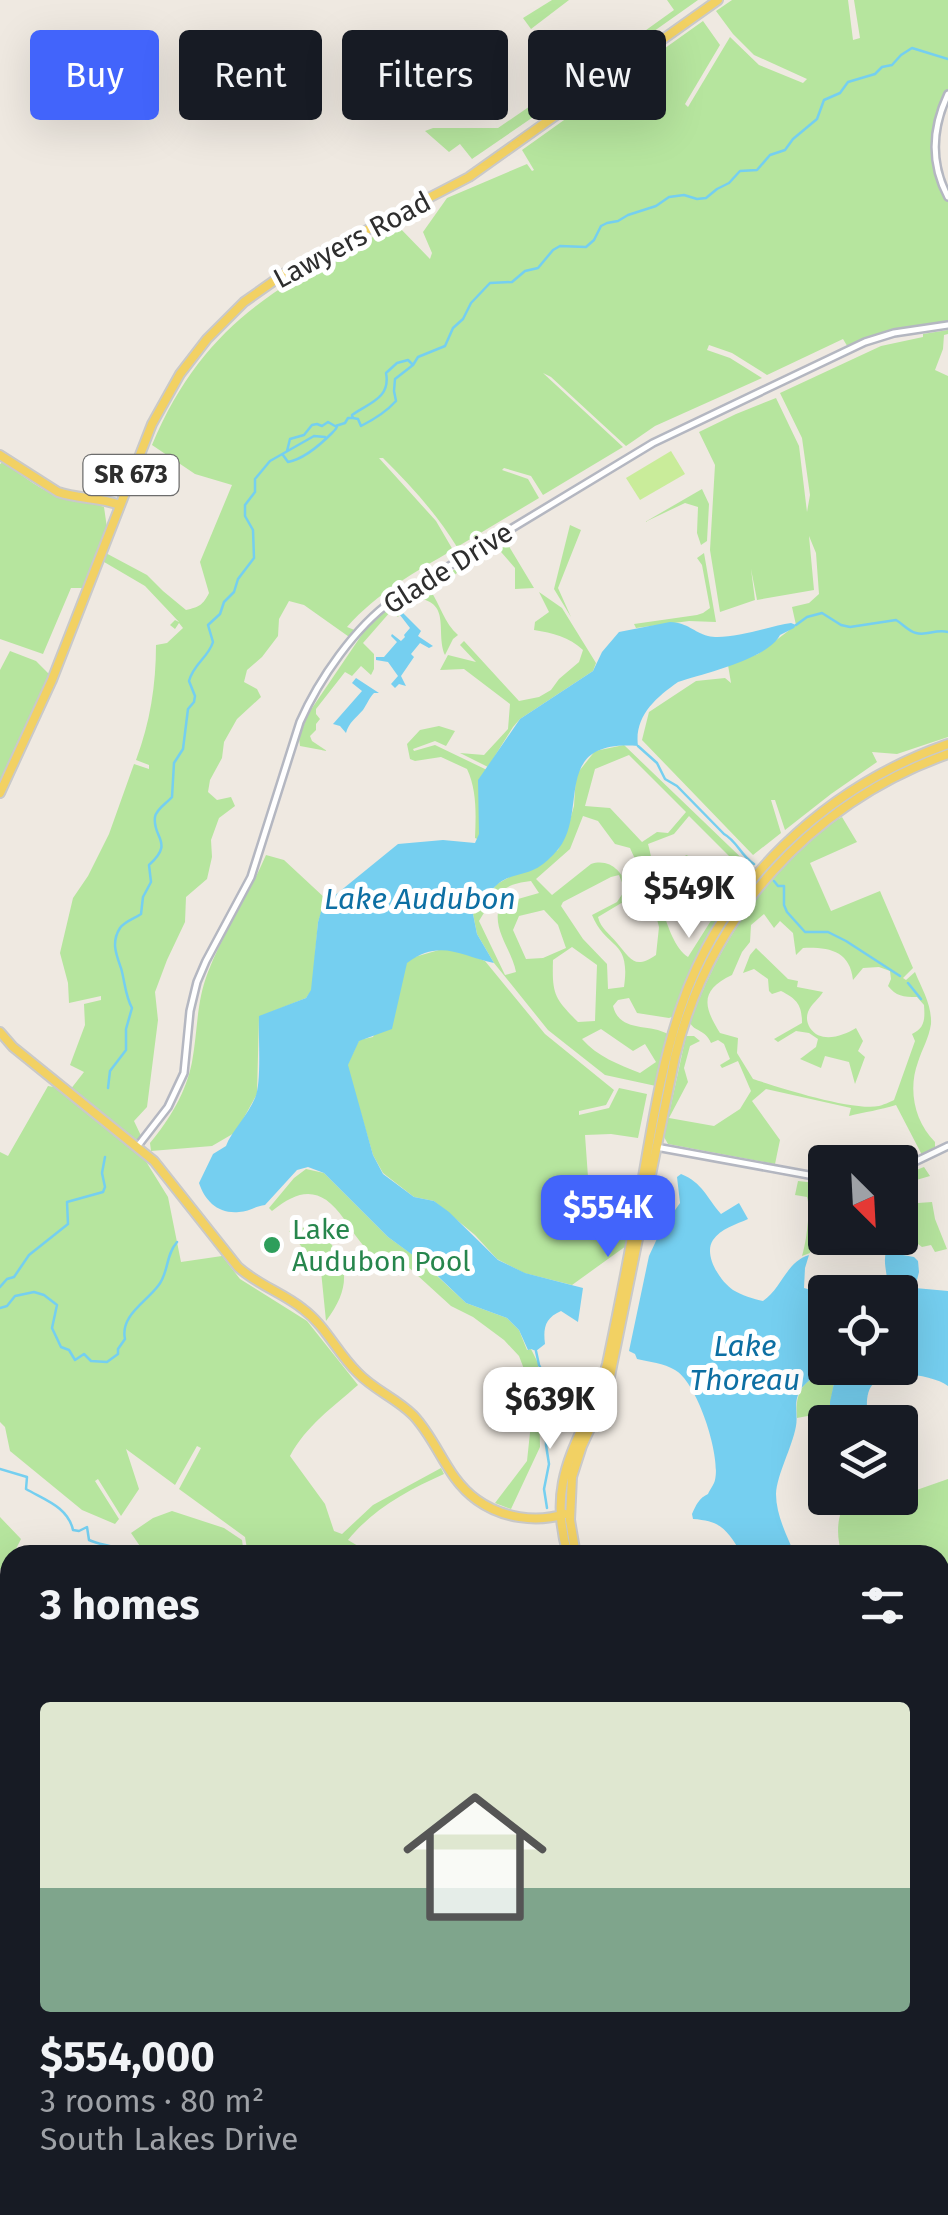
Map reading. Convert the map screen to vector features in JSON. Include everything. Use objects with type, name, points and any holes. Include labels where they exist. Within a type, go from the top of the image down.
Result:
[{"type":"main road","name":"Lawyers Road","points":[[0,793],[52,680],[152,424],[180,374],[206,339],[244,302],[304,262],[456,184],[718,0]]},
{"type":"main road","points":[[0,455],[58,492],[120,505]]},
{"type":"main road","points":[[653,1147],[669,1045],[687,989],[708,946],[747,886],[794,835],[844,796],[890,768],[948,744]]},
{"type":"main road","points":[[574,1545],[562,1485],[566,1463],[607,1364],[675,1057],[707,967],[734,920],[775,867],[830,818],[877,786],[948,754]]},
{"type":"main road","points":[[0,1032],[166,1175],[238,1267],[303,1308],[360,1376],[415,1417],[453,1478],[468,1493],[486,1506],[512,1516],[567,1516]]},
{"type":"main road","points":[[567,1516],[568,1545]]},
{"type":"street","points":[[948,94],[937,122],[934,152],[948,197]]},
{"type":"street","name":"Glade Drive","points":[[137,1147],[179,1085],[197,982],[251,877],[300,722],[366,622],[393,600],[665,437],[872,339],[948,325]]},
{"type":"street","points":[[918,1160],[948,1146]]},
{"type":"street","points":[[653,1147],[808,1175]]},
{"type":"green space","points":[[552,0],[569,0],[531,29],[523,18]]},
{"type":"green space","points":[[667,0],[698,0],[656,30],[646,30],[674,10]]},
{"type":"green space","points":[[732,0],[848,0],[853,40],[860,38],[854,0],[948,0],[948,94],[942,106],[935,157],[948,197],[948,325],[905,331],[849,349],[843,339],[767,375],[732,353],[709,345],[707,350],[730,358],[762,378],[655,426],[626,446],[543,373],[623,447],[543,495],[531,476],[504,468],[528,479],[539,498],[457,547],[423,500],[379,458],[436,521],[453,550],[371,604],[347,627],[357,631],[352,639],[304,605],[289,601],[279,619],[278,636],[247,670],[244,682],[257,689],[261,697],[237,719],[224,742],[208,792],[217,800],[231,797],[235,806],[219,818],[211,840],[207,879],[186,897],[185,922],[155,992],[158,1020],[147,1107],[134,1121],[143,1140],[137,1147],[168,1197],[181,1262],[222,1256],[240,1279],[307,1321],[358,1385],[312,1426],[290,1456],[325,1504],[334,1531],[342,1534],[373,1505],[441,1468],[444,1474],[392,1501],[368,1519],[348,1540],[356,1545],[246,1545],[245,1537],[179,1489],[201,1448],[197,1446],[175,1485],[126,1449],[139,1489],[121,1516],[98,1479],[95,1481],[119,1519],[115,1524],[82,1510],[10,1451],[5,1427],[0,1422],[0,1152],[8,1156],[48,1086],[70,1090],[84,1072],[70,1065],[85,1025],[84,1004],[101,1000],[101,996],[69,1003],[60,953],[73,898],[109,834],[134,764],[149,769],[149,765],[136,760],[151,704],[156,645],[167,643],[183,628],[179,623],[175,629],[170,625],[175,620],[179,622],[145,586],[99,559],[102,551],[147,575],[186,610],[205,600],[209,593],[200,562],[232,485],[195,474],[152,445],[196,366],[223,336],[284,287],[397,225],[430,259],[432,253],[423,232],[447,198],[527,164],[534,170],[522,150],[564,120],[666,120],[666,47],[703,21],[720,45],[685,104],[688,107],[730,37],[759,65],[803,83],[807,79],[754,55],[716,11]]},
{"type":"green space","points":[[528,107],[529,120],[472,159],[460,144],[449,152],[425,131],[433,128],[498,128]]},
{"type":"green space","points":[[948,330],[935,370],[948,376],[948,737],[897,754],[872,752],[877,762],[785,830],[775,800],[771,800],[781,833],[753,855],[642,740],[649,712],[696,681],[725,678],[731,683],[728,665],[758,654],[796,625],[792,607],[809,603],[819,594],[816,553],[809,536],[814,590],[757,600],[751,569],[755,600],[720,612],[710,550],[715,465],[699,432],[776,398],[799,446],[807,512],[810,495],[802,438],[780,393],[881,346]]},
{"type":"green space","points":[[671,451],[685,474],[640,500],[626,478]]},
{"type":"green space","points":[[3,462],[56,496],[104,507],[107,528],[83,588],[71,588],[43,654],[0,639]]},
{"type":"green space","points":[[702,489],[709,504],[707,541],[701,545],[697,533],[698,507],[685,503],[645,522]]},
{"type":"green space","points":[[570,525],[581,530],[558,588],[571,617],[554,589]]},
{"type":"green space","points":[[504,538],[534,588],[515,589],[515,568],[495,545]]},
{"type":"green space","points":[[704,553],[716,622],[689,621],[636,628],[634,624],[697,615],[710,608],[702,565],[697,558]]},
{"type":"green space","points":[[469,561],[473,563],[430,590],[458,635],[445,655],[440,619],[433,605],[413,598],[398,617],[391,611],[363,643],[374,654],[371,675],[361,666],[352,676],[345,672],[316,709],[320,719],[310,736],[327,751],[300,746],[308,714],[365,630],[388,609]]},
{"type":"green space","points":[[539,592],[562,608],[596,663],[593,671],[520,719],[488,767],[460,753],[484,755],[508,729],[510,704],[464,669],[440,670],[448,655],[476,662],[460,645],[464,641],[519,701],[551,690],[579,662],[583,650],[560,636],[534,630],[535,622],[549,612]]},
{"type":"green space","points":[[10,651],[36,661],[50,675],[0,785],[0,670]]},
{"type":"green space","points":[[439,726],[455,731],[446,746],[435,741],[413,749],[435,745],[487,770],[482,841],[475,838],[474,794],[467,769],[441,757],[410,759],[407,744],[420,730]]},
{"type":"green space","points":[[624,745],[755,871],[708,940],[675,1016],[637,1013],[629,998],[618,1000],[613,1006],[628,1024],[668,1034],[656,1086],[605,1075],[548,1030],[494,963],[477,934],[473,914],[497,884],[558,850],[574,806],[576,775],[595,751]],"holes":[[[629,755],[686,812],[668,833],[657,832],[642,842],[610,808],[585,806],[595,769]],[[583,816],[598,821],[615,844],[630,848],[650,892],[659,927],[656,955],[643,962],[634,961],[599,921],[598,917],[623,902],[628,889],[615,868],[604,863],[591,864],[552,895],[536,879],[570,849]],[[689,816],[743,870],[688,957],[666,921],[648,844],[674,834]],[[619,875],[625,890],[617,902],[592,915],[621,952],[624,987],[608,989],[607,964],[583,939],[561,906]],[[531,881],[539,893],[511,901],[498,912],[499,927],[516,972],[505,975],[479,921],[494,898],[512,885]],[[544,910],[558,925],[566,948],[543,958],[526,959],[513,930],[519,916]],[[572,947],[597,965],[595,1021],[578,1022],[554,988],[553,960]],[[601,1029],[633,1051],[645,1044],[656,1062],[640,1073],[582,1039]]]},
{"type":"green space","points":[[842,817],[857,842],[810,863],[831,911],[880,891],[913,968],[903,978],[906,980],[915,972],[926,997],[931,1024],[915,1072],[913,1094],[918,1115],[935,1147],[922,1155],[896,1105],[849,1116],[851,1108],[766,1089],[752,1101],[780,1140],[775,1164],[668,1144],[664,1137],[686,1036],[700,1041],[690,1046],[684,1068],[688,1082],[669,1118],[714,1126],[740,1109],[751,1091],[738,1061],[722,1068],[720,1065],[730,1059],[724,1044],[718,1040],[711,1043],[690,1023],[710,974],[736,927],[768,885],[819,834]],"holes":[[[764,914],[774,928],[780,921],[793,933],[796,955],[803,948],[837,953],[848,963],[853,980],[863,968],[890,971],[888,986],[900,995],[917,997],[924,1005],[923,1022],[912,1034],[915,1041],[894,1100],[879,1106],[852,1105],[753,1079],[737,1053],[738,1038],[720,1033],[710,1015],[710,993],[732,975],[750,942],[751,925]]]},
{"type":"green space","points":[[266,855],[284,860],[326,899],[318,922],[312,990],[306,998],[259,1017],[257,1094],[236,1132],[212,1146],[151,1151],[150,1143],[186,1084],[208,972]]},
{"type":"green space","points":[[686,855],[711,871],[696,891],[687,882],[681,861]]},
{"type":"green space","points":[[756,948],[788,979],[798,981],[797,987],[823,992],[807,1014],[815,1033],[832,1037],[856,1028],[863,1041],[858,1051],[865,1057],[855,1084],[849,1062],[825,1056],[821,1068],[800,1059],[816,1047],[818,1039],[809,1033],[796,1031],[778,1042],[774,1039],[802,1023],[801,1012],[798,1003],[786,994],[772,994],[768,979],[754,969],[743,973]]},
{"type":"green space","points":[[439,950],[457,950],[485,961],[545,1034],[614,1090],[606,1105],[579,1111],[579,1115],[609,1108],[619,1088],[647,1094],[638,1138],[585,1135],[588,1177],[597,1208],[634,1210],[626,1246],[572,1285],[524,1273],[497,1259],[434,1201],[414,1197],[383,1173],[373,1155],[347,1066],[359,1040],[373,1037],[407,962]]},
{"type":"green space","points":[[924,1167],[930,1176],[918,1180],[918,1169]]},
{"type":"green space","points":[[306,1169],[324,1173],[388,1237],[420,1260],[466,1303],[507,1318],[519,1330],[527,1350],[531,1349],[538,1363],[540,1447],[511,1509],[495,1503],[527,1461],[534,1395],[519,1356],[473,1317],[451,1306],[394,1254],[380,1265],[328,1201],[302,1195],[272,1211],[269,1208]]},
{"type":"green space","points":[[798,1181],[808,1182],[808,1203],[807,1197],[795,1195]]},
{"type":"green space","points":[[932,1202],[947,1249],[935,1252],[931,1245],[918,1244],[918,1203]]},
{"type":"green space","points":[[313,1225],[334,1248],[344,1270],[341,1294],[326,1321],[321,1271],[289,1231]]},
{"type":"green space","points":[[808,1226],[808,1254],[802,1256]]},
{"type":"green space","points":[[808,1382],[808,1385],[834,1385],[830,1405],[808,1405],[808,1416],[797,1418],[797,1403]]},
{"type":"green space","points":[[948,1479],[948,1545],[840,1545],[840,1515],[918,1515],[918,1490]]},
{"type":"green space","points":[[172,1511],[224,1528],[242,1540],[243,1545],[139,1545],[131,1533]]},
{"type":"green space","points":[[0,1517],[21,1539],[18,1545],[0,1545]]},
{"type":"water","points":[[402,612],[421,631],[418,636],[433,646],[420,643],[401,676],[406,686],[399,684],[395,688],[391,684],[398,676],[388,662],[376,657],[384,657],[397,642],[392,634],[401,641],[405,637],[410,628],[400,615]]},
{"type":"water","name":"Lake Audubon","points":[[670,622],[716,637],[796,625],[750,658],[670,688],[643,717],[638,746],[610,747],[592,755],[581,767],[571,820],[554,854],[538,868],[499,883],[473,914],[477,934],[494,963],[440,950],[407,963],[392,1029],[359,1041],[348,1065],[373,1155],[383,1174],[414,1197],[434,1201],[449,1212],[498,1260],[525,1273],[583,1288],[578,1322],[561,1311],[546,1324],[545,1344],[536,1351],[528,1350],[519,1330],[507,1318],[466,1303],[425,1264],[388,1237],[324,1173],[308,1167],[297,1170],[265,1205],[242,1212],[225,1211],[213,1205],[199,1183],[213,1154],[226,1146],[255,1098],[259,1016],[306,998],[311,990],[323,905],[398,844],[443,840],[475,843],[479,834],[478,780],[520,719],[593,671],[602,652],[619,632]]},
{"type":"water","points":[[356,678],[379,693],[372,695],[346,733],[333,724],[362,691],[352,683]]},
{"type":"water","name":"Lake Thoreau","points":[[681,1174],[699,1186],[721,1214],[739,1203],[748,1219],[720,1233],[710,1246],[710,1253],[723,1280],[748,1297],[763,1301],[795,1263],[809,1255],[804,1288],[808,1289],[808,1382],[799,1392],[796,1426],[776,1494],[791,1545],[736,1545],[718,1525],[693,1519],[696,1505],[715,1480],[706,1420],[683,1377],[666,1366],[637,1359],[629,1351],[649,1256],[680,1203],[677,1177]]},
{"type":"water","name":"Lake Thoreau","points":[[886,1255],[914,1257],[918,1276],[886,1275]]},
{"type":"water","name":"Lake Thoreau","points":[[918,1288],[948,1291],[948,1386],[918,1376]]},
{"type":"water","name":"Lake Thoreau","points":[[834,1385],[873,1385],[867,1405],[830,1402]]},
{"type":"waterway","points":[[353,418],[361,426],[392,405],[396,401],[395,379],[418,357],[445,346],[453,328],[490,283],[512,282],[525,271],[538,268],[560,246],[586,247],[607,223],[656,206],[669,197],[706,198],[740,171],[757,170],[770,155],[785,150],[817,119],[824,100],[840,93],[848,82],[892,65],[912,48],[948,59]]},
{"type":"waterway","points":[[283,455],[288,462],[312,451],[337,426],[382,394],[386,373],[397,363],[408,360],[413,365]]},
{"type":"waterway","points":[[287,451],[290,439],[304,435],[312,425],[328,422],[335,426]]},
{"type":"waterway","points":[[108,1088],[110,1071],[126,1050],[132,1008],[116,953],[117,933],[141,914],[143,897],[151,882],[149,865],[162,845],[155,817],[172,797],[174,763],[183,749],[188,709],[195,696],[189,681],[213,642],[208,625],[220,614],[254,558],[253,530],[245,516],[245,505],[255,492],[255,479],[270,461],[314,436],[325,437]]},
{"type":"waterway","points":[[796,625],[822,613],[850,627],[896,620],[916,633],[948,632]]},
{"type":"waterway","points":[[638,746],[657,763],[665,779],[677,786],[754,864]]},
{"type":"waterway","points":[[774,881],[784,886],[787,912],[805,932],[828,932],[900,976]]},
{"type":"waterway","points":[[908,983],[921,999]]},
{"type":"waterway","points":[[0,1287],[14,1277],[29,1255],[68,1224],[67,1202],[103,1192],[105,1157]]},
{"type":"waterway","points":[[0,1308],[15,1296],[34,1292],[44,1295],[57,1305],[52,1328],[61,1347],[69,1350],[75,1360],[84,1354],[91,1361],[107,1362],[118,1354],[125,1339],[126,1323],[161,1281],[177,1242]]},
{"type":"waterway","points":[[536,1351],[545,1376],[547,1508]]},
{"type":"waterway","points":[[0,1469],[27,1477],[26,1489],[61,1510],[73,1530],[87,1527],[89,1540],[106,1545]]},
{"type":"place","name":"Lake Audubon Pool","points":[[272,1245]]}]
